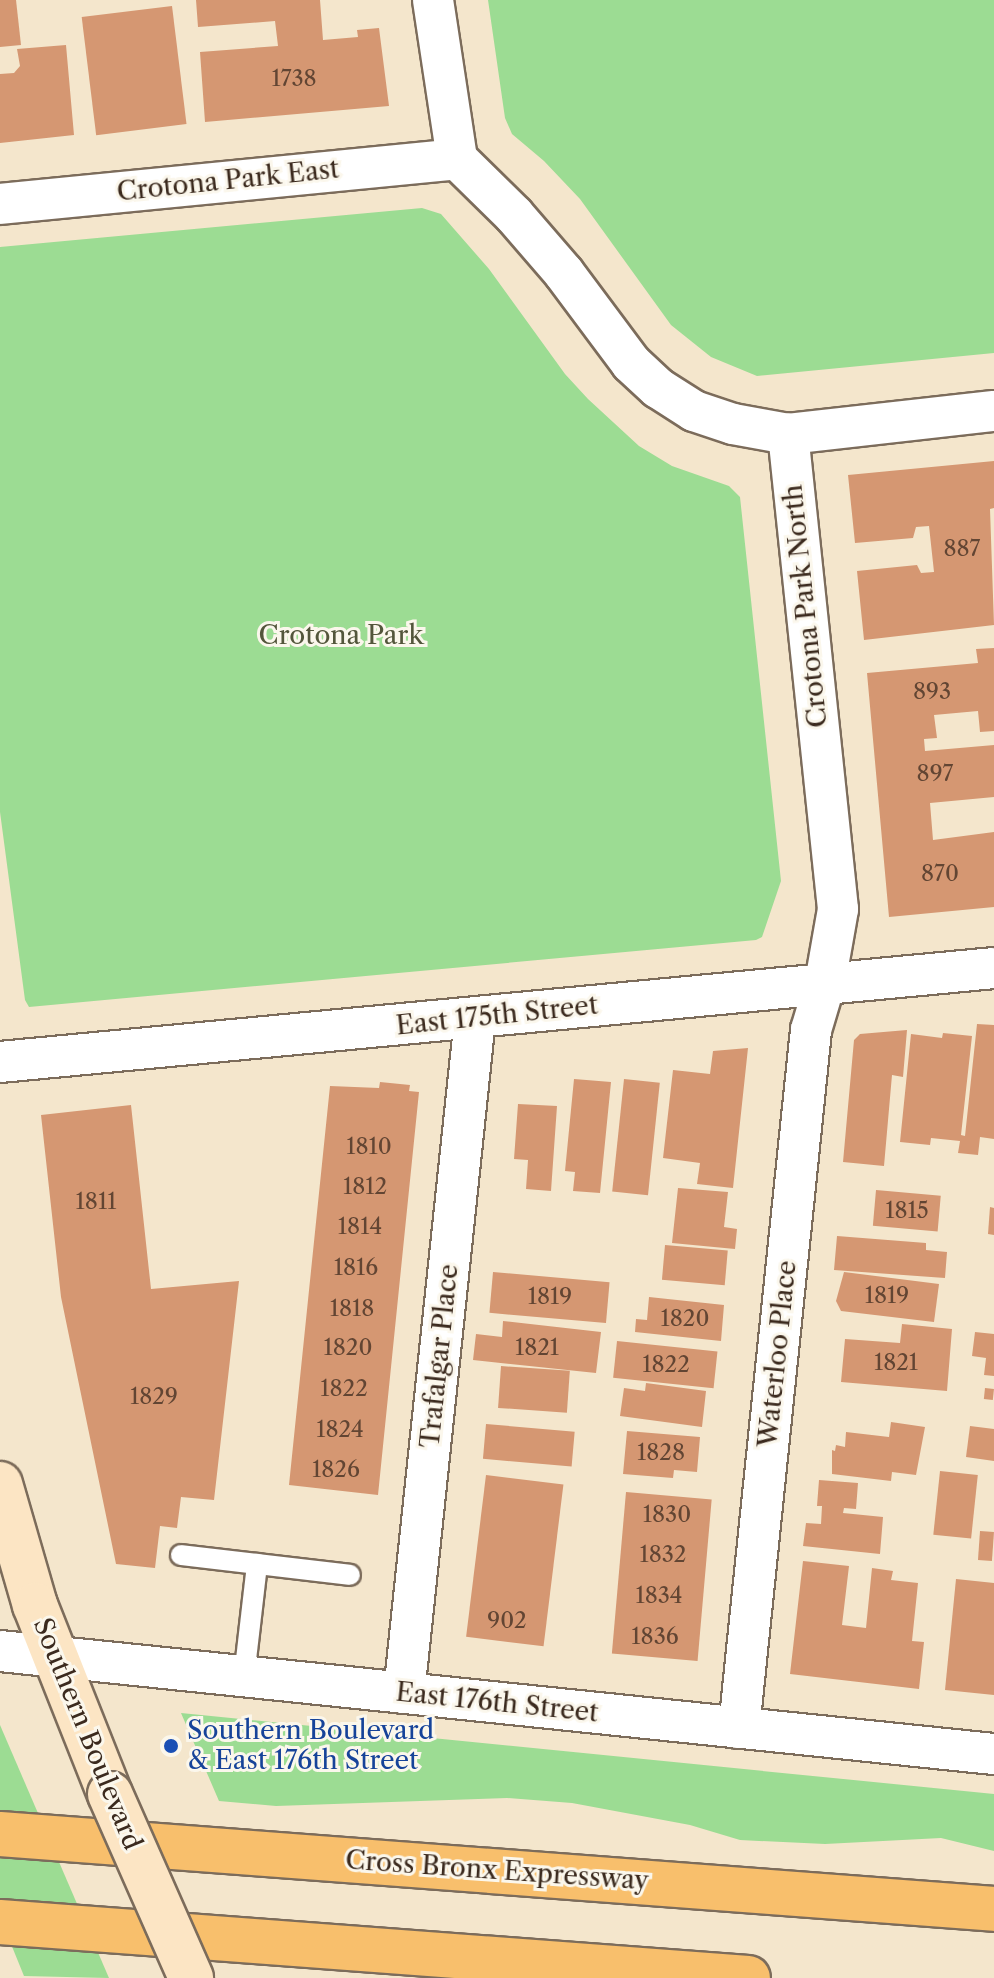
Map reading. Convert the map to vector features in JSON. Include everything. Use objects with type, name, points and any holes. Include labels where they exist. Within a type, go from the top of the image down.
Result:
[{"type":"highway","name":"Cross Bronx Expressway","points":[[0,1834],[994,1909]]},
{"type":"highway","points":[[0,1922],[748,1978]]},
{"type":"main road","name":"Southern Boulevard","points":[[0,1484],[22,1569],[54,1656],[110,1794],[191,1978]]},
{"type":"street","points":[[433,0],[457,159],[514,215],[564,273],[631,363],[658,388],[694,411],[733,424],[788,434],[994,411]]},
{"type":"street","name":"Crotona Park East","points":[[0,204],[457,159]]},
{"type":"street","name":"Crotona Park North","points":[[788,434],[838,909],[825,983]]},
{"type":"street","name":"East 175th Street","points":[[0,1062],[994,968]]},
{"type":"street","name":"Waterloo Place","points":[[739,1728],[811,1030],[825,983]]},
{"type":"street","name":"Trafalgar Place","points":[[404,1693],[475,1019]]},
{"type":"street","name":"East 176th Street","points":[[0,1651],[994,1754]]},
{"type":"lane","points":[[181,1555],[350,1575]]},
{"type":"lane","points":[[244,1677],[257,1564]]},
{"type":"green space","points":[[488,0],[994,0],[994,353],[757,376],[711,357],[671,325],[580,199],[544,161],[512,134],[505,118]]},
{"type":"green space","name":"Crotona Park","points":[[422,208],[441,214],[489,269],[565,374],[639,446],[672,466],[729,486],[740,497],[781,881],[762,937],[756,940],[29,1007],[25,1000],[0,812],[0,247]]},
{"type":"green space","points":[[181,1713],[994,1794],[994,1851],[941,1838],[825,1844],[740,1840],[690,1825],[572,1803],[507,1798],[276,1806],[219,1801]]},
{"type":"green space","points":[[0,1725],[109,1978],[24,1976],[0,1917]]},
{"type":"building","points":[[0,0],[16,0],[21,45],[0,47]]},
{"type":"building","points":[[196,0],[320,0],[323,40],[358,37],[357,30],[379,28],[389,106],[205,122],[200,52],[278,46],[275,21],[198,27]]},
{"type":"building","points":[[172,6],[187,124],[96,135],[82,17]]},
{"type":"building","points":[[66,45],[74,135],[0,143],[0,74],[14,73],[20,66],[17,49]]},
{"type":"building","points":[[994,461],[994,508],[990,509],[994,625],[864,640],[857,571],[917,565],[921,573],[934,572],[929,526],[916,527],[913,538],[855,543],[848,475]]},
{"type":"building","points":[[994,648],[994,731],[980,732],[978,711],[934,715],[937,738],[924,739],[925,751],[994,745],[994,797],[930,803],[933,840],[994,832],[994,907],[889,917],[867,673],[978,663],[976,649]]},
{"type":"building","points":[[977,1024],[994,1025],[994,1139],[980,1137],[978,1155],[958,1153],[960,1141],[931,1138],[930,1145],[900,1142],[911,1034],[942,1038],[943,1033],[972,1036],[961,1135],[965,1136]]},
{"type":"building","points":[[907,1030],[903,1077],[892,1075],[884,1166],[843,1162],[854,1040],[860,1034]]},
{"type":"building","points":[[748,1048],[733,1188],[697,1184],[700,1163],[663,1158],[673,1070],[710,1074],[713,1051]]},
{"type":"building","points":[[574,1079],[611,1082],[600,1193],[573,1191],[575,1172],[565,1171]]},
{"type":"building","points":[[624,1079],[660,1083],[648,1195],[612,1191]]},
{"type":"building","points":[[380,1082],[410,1085],[409,1091],[419,1092],[378,1495],[289,1485],[330,1086],[379,1088]]},
{"type":"building","points":[[518,1104],[557,1106],[551,1191],[526,1189],[528,1160],[514,1159]]},
{"type":"building","points":[[131,1105],[151,1289],[239,1281],[214,1500],[181,1497],[177,1528],[160,1526],[155,1568],[116,1564],[61,1297],[41,1115]]},
{"type":"building","points":[[678,1188],[728,1192],[724,1227],[737,1229],[735,1249],[672,1243]]},
{"type":"building","points":[[876,1190],[941,1196],[938,1232],[873,1226]]},
{"type":"building","points":[[990,1207],[994,1208],[994,1235],[988,1234]]},
{"type":"building","points":[[837,1236],[926,1243],[926,1250],[947,1252],[945,1278],[834,1270]]},
{"type":"building","points":[[665,1245],[728,1250],[725,1285],[662,1280]]},
{"type":"building","points":[[493,1272],[610,1282],[606,1323],[489,1313]]},
{"type":"building","points":[[844,1272],[939,1284],[934,1322],[841,1311],[836,1301]]},
{"type":"building","points":[[649,1297],[724,1305],[721,1341],[635,1332],[636,1319],[647,1320]]},
{"type":"building","points":[[503,1321],[601,1332],[596,1373],[473,1360],[476,1334],[502,1337]]},
{"type":"building","points":[[902,1324],[952,1329],[947,1391],[841,1382],[845,1339],[900,1343]]},
{"type":"building","points":[[975,1332],[994,1334],[994,1376],[984,1375],[986,1358],[972,1356]]},
{"type":"building","points":[[617,1341],[717,1352],[714,1388],[613,1378]]},
{"type":"building","points":[[501,1366],[570,1371],[567,1413],[498,1408]]},
{"type":"building","points":[[646,1383],[706,1391],[702,1427],[620,1416],[624,1388],[645,1391]]},
{"type":"building","points":[[985,1388],[994,1389],[993,1400],[984,1399]]},
{"type":"building","points":[[891,1422],[925,1427],[916,1475],[892,1472],[891,1481],[832,1474],[832,1450],[835,1451],[836,1445],[845,1447],[846,1432],[889,1437]]},
{"type":"building","points":[[486,1424],[575,1432],[572,1467],[483,1459]]},
{"type":"building","points":[[970,1426],[994,1429],[994,1461],[966,1457]]},
{"type":"building","points":[[627,1431],[700,1437],[697,1472],[674,1470],[673,1478],[623,1474]]},
{"type":"building","points":[[940,1471],[978,1475],[971,1539],[933,1535]]},
{"type":"building","points":[[486,1475],[563,1485],[544,1646],[466,1637]]},
{"type":"building","points":[[819,1480],[858,1483],[856,1509],[844,1508],[843,1513],[883,1517],[880,1554],[803,1546],[806,1523],[821,1524],[822,1506],[817,1506]]},
{"type":"building","points":[[626,1492],[712,1499],[698,1661],[612,1653]]},
{"type":"building","points":[[980,1531],[994,1532],[992,1561],[978,1560]]},
{"type":"building","points":[[803,1561],[849,1566],[842,1625],[866,1628],[872,1568],[893,1571],[891,1580],[918,1583],[912,1641],[924,1642],[919,1689],[790,1674]]},
{"type":"building","points":[[956,1579],[994,1583],[994,1695],[945,1690]]},
{"type":"place","name":"Southern Boulevard & East 176th Street","points":[[171,1746]]}]
